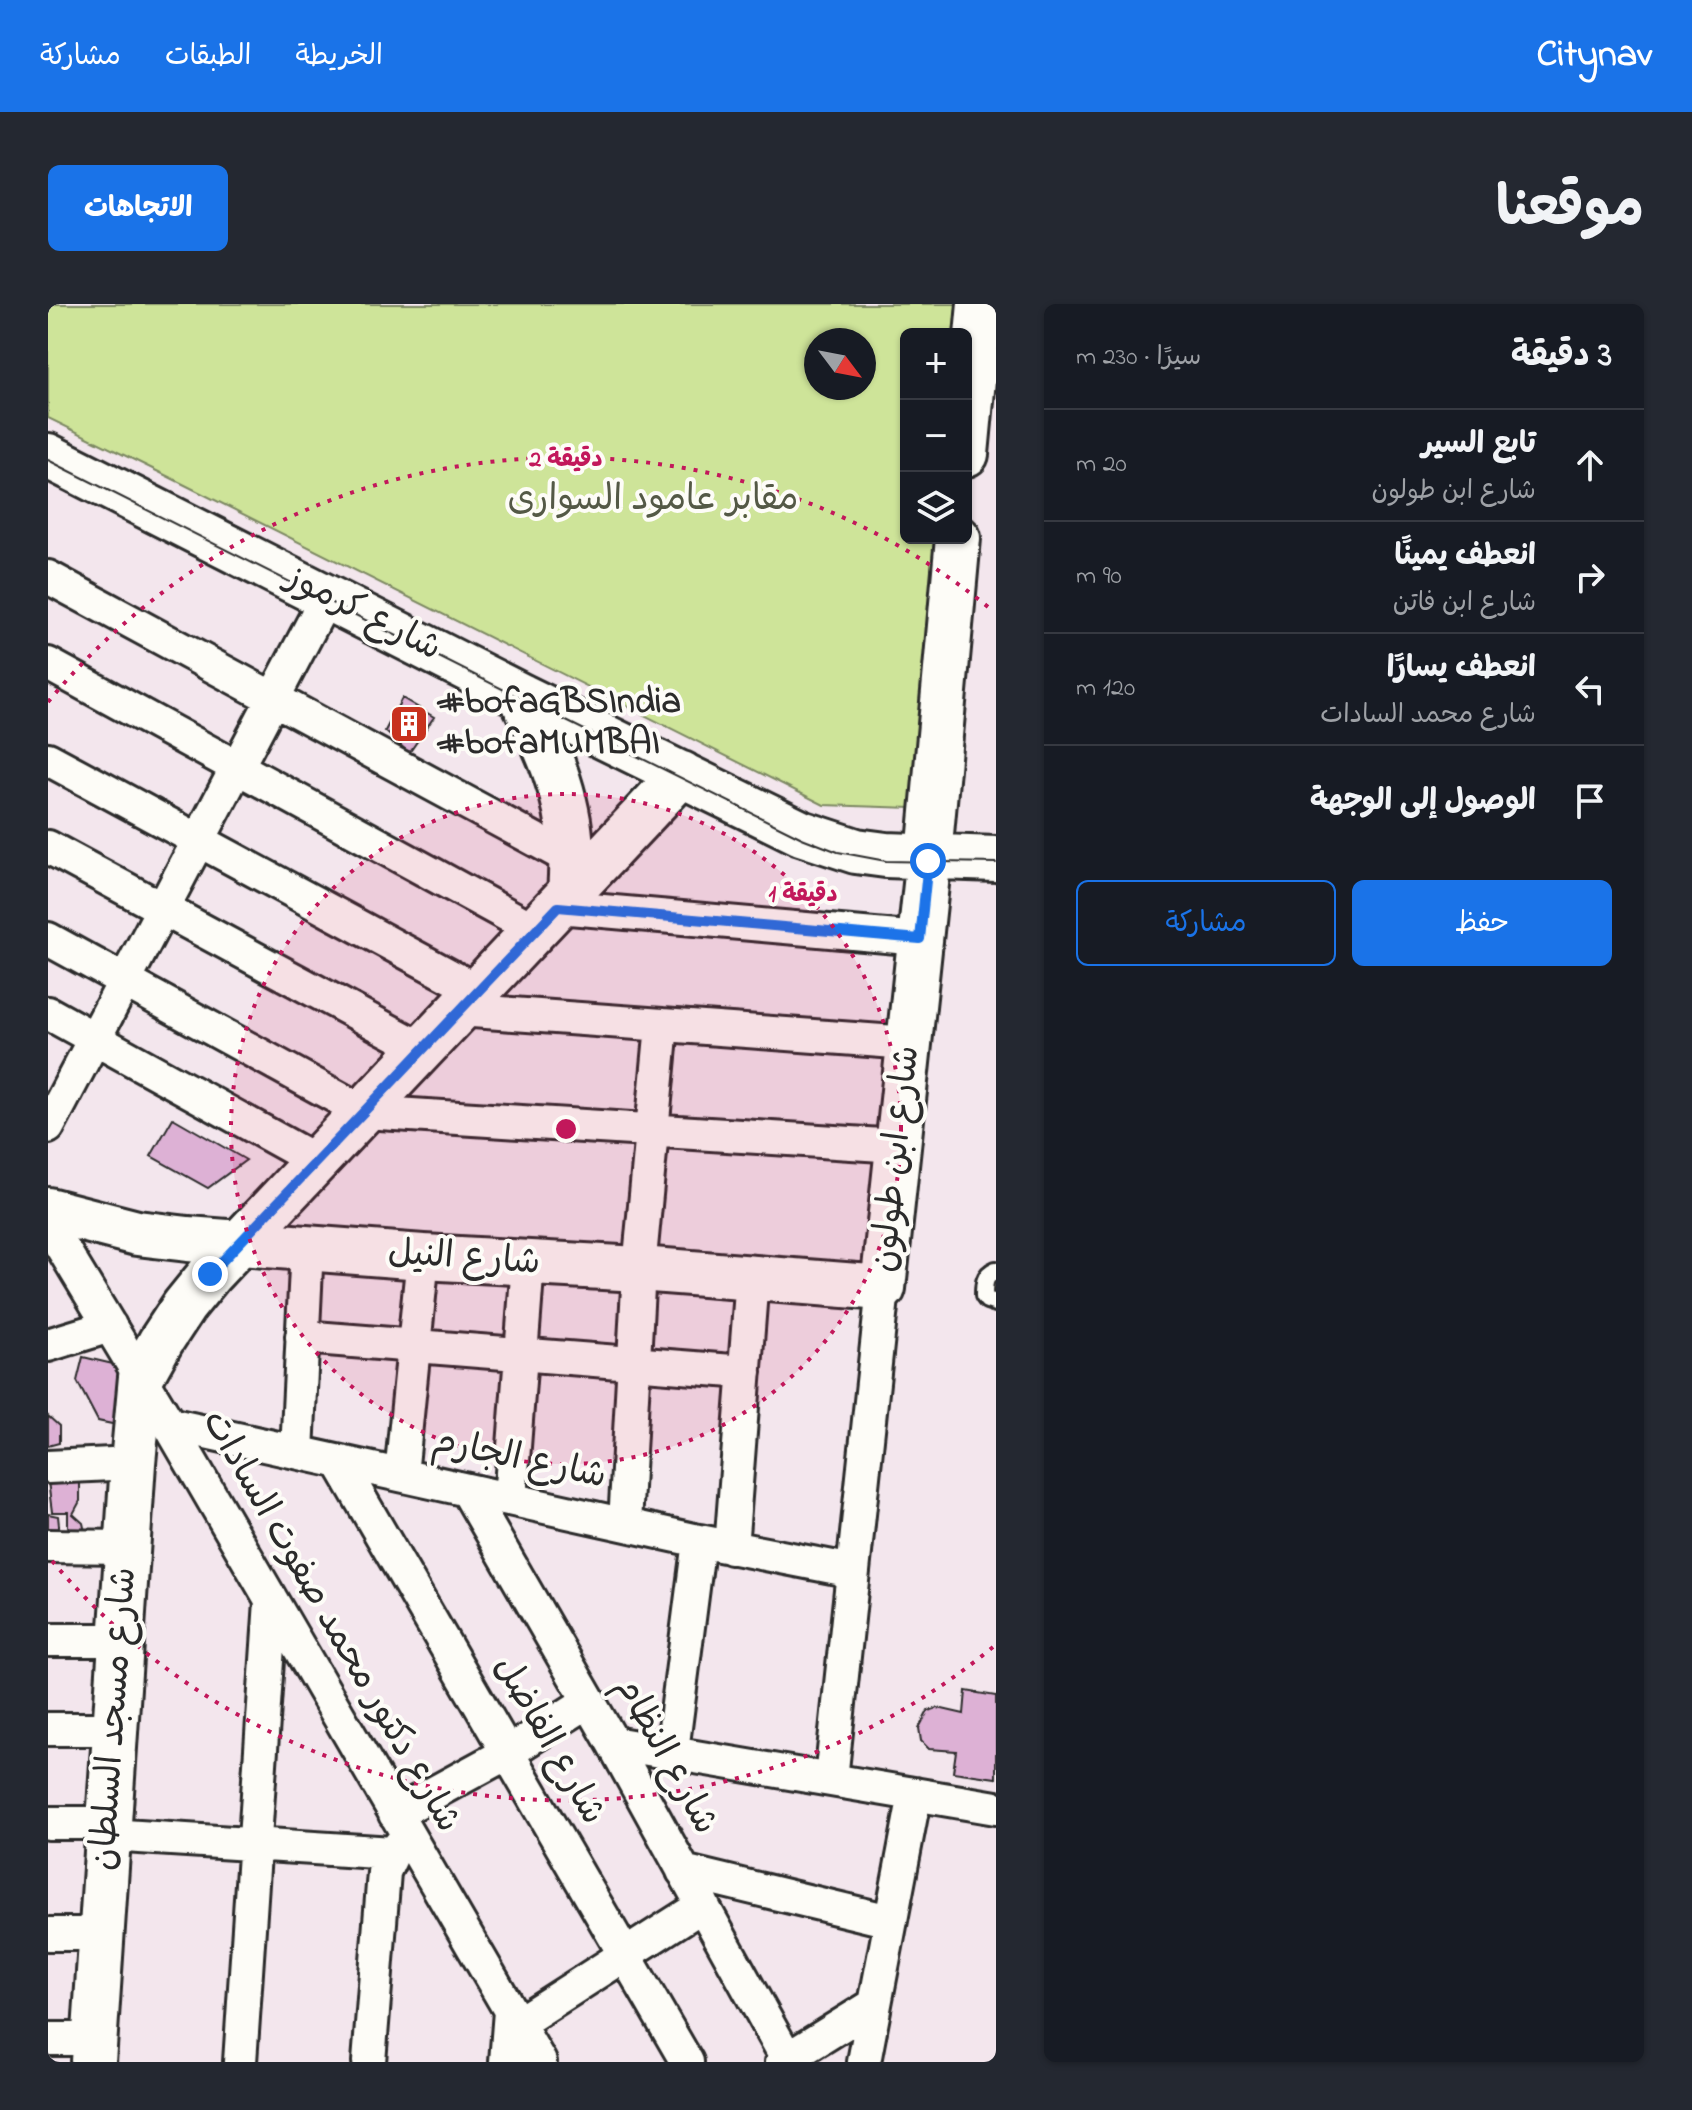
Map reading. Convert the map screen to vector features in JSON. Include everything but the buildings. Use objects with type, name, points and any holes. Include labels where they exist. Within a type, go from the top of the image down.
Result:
[{"type":"main road","points":[[971,400],[980,304]]},
{"type":"main road","name":"شارع كرموز","points":[[48,456],[773,820],[830,844],[856,851],[996,859]]},
{"type":"main road","name":"شارع ابن طولون","points":[[883,1288],[929,856],[957,544]]},
{"type":"main road","points":[[521,696],[553,761],[566,805],[559,897]]},
{"type":"main road","points":[[141,1377],[184,1306],[210,1274],[469,1001],[559,897],[682,774]]},
{"type":"main road","name":"شارع النيل","points":[[52,1234],[137,1233],[423,1257],[639,1269],[883,1288]]},
{"type":"main road","name":"شارع مسجد السلطان","points":[[94,2051],[141,1377]]},
{"type":"street","points":[[48,577],[273,698],[559,897]]},
{"type":"street","points":[[48,1127],[327,596]]},
{"type":"street","points":[[48,664],[237,767],[559,897],[920,939]]},
{"type":"street","points":[[48,759],[199,840],[469,1001],[662,1025],[909,1043]]},
{"type":"street","points":[[48,847],[423,1049]]},
{"type":"street","points":[[48,939],[364,1112],[898,1146]]},
{"type":"street","points":[[48,1013],[316,1161]]},
{"type":"street","points":[[625,1524],[639,1269],[662,1025]]},
{"type":"street","name":"شارع دكتور محمد صفوت السادات","points":[[52,1234],[169,1424],[399,1834],[540,2062]]},
{"type":"street","points":[[297,1452],[307,1247]]},
{"type":"street","points":[[401,1475],[423,1257]]},
{"type":"street","points":[[510,1499],[528,1263]]},
{"type":"street","points":[[731,1548],[752,1278]]},
{"type":"street","name":"شارع ابن طولون","points":[[831,1779],[883,1288]]},
{"type":"street","points":[[48,1345],[110,1326]]},
{"type":"street","points":[[302,1337],[745,1372]]},
{"type":"street","name":"شارع الجارم","points":[[169,1424],[731,1548],[853,1571]]},
{"type":"street","name":"شارع الفاضل","points":[[339,1462],[687,2062]]},
{"type":"street","points":[[48,1467],[133,1463]]},
{"type":"street","name":"شارع النظام","points":[[467,1490],[613,1743],[786,2061]]},
{"type":"street","points":[[672,1751],[699,1541]]},
{"type":"street","points":[[48,1546],[127,1547]]},
{"type":"street","points":[[240,2062],[271,1601]]},
{"type":"street","points":[[48,1640],[121,1640]]},
{"type":"street","points":[[369,2062],[382,1883],[399,1834],[509,1752],[589,1701]]},
{"type":"street","points":[[48,1729],[115,1729]]},
{"type":"street","points":[[613,1743],[996,1808]]},
{"type":"street","points":[[864,2062],[915,1794]]},
{"type":"street","points":[[48,1823],[255,1844],[399,1834]]},
{"type":"street","points":[[683,1871],[890,1921]]},
{"type":"street","points":[[506,2062],[514,2017],[703,1905]]},
{"type":"street","points":[[48,1934],[101,1934]]},
{"type":"street","points":[[786,2061],[874,2005]]},
{"type":"street","points":[[48,2039],[94,2051]]},
{"type":"lane","points":[[996,1270],[989,1273],[985,1280],[984,1296],[996,1303]]},
{"type":"green space","name":"مقابر عامود السوارى","points":[[48,304],[973,304],[967,328],[900,328],[900,544],[944,544],[912,808],[824,805],[48,418]]},
{"type":"tram line","points":[[48,460],[802,838],[838,852],[886,861],[996,863]]},
{"type":"place","name":"#bofaGBSIndia #bofaMUMBAI","points":[[409,724]]},
{"type":"route","points":[[210,1274],[558,907],[920,939],[928,861]]}]
